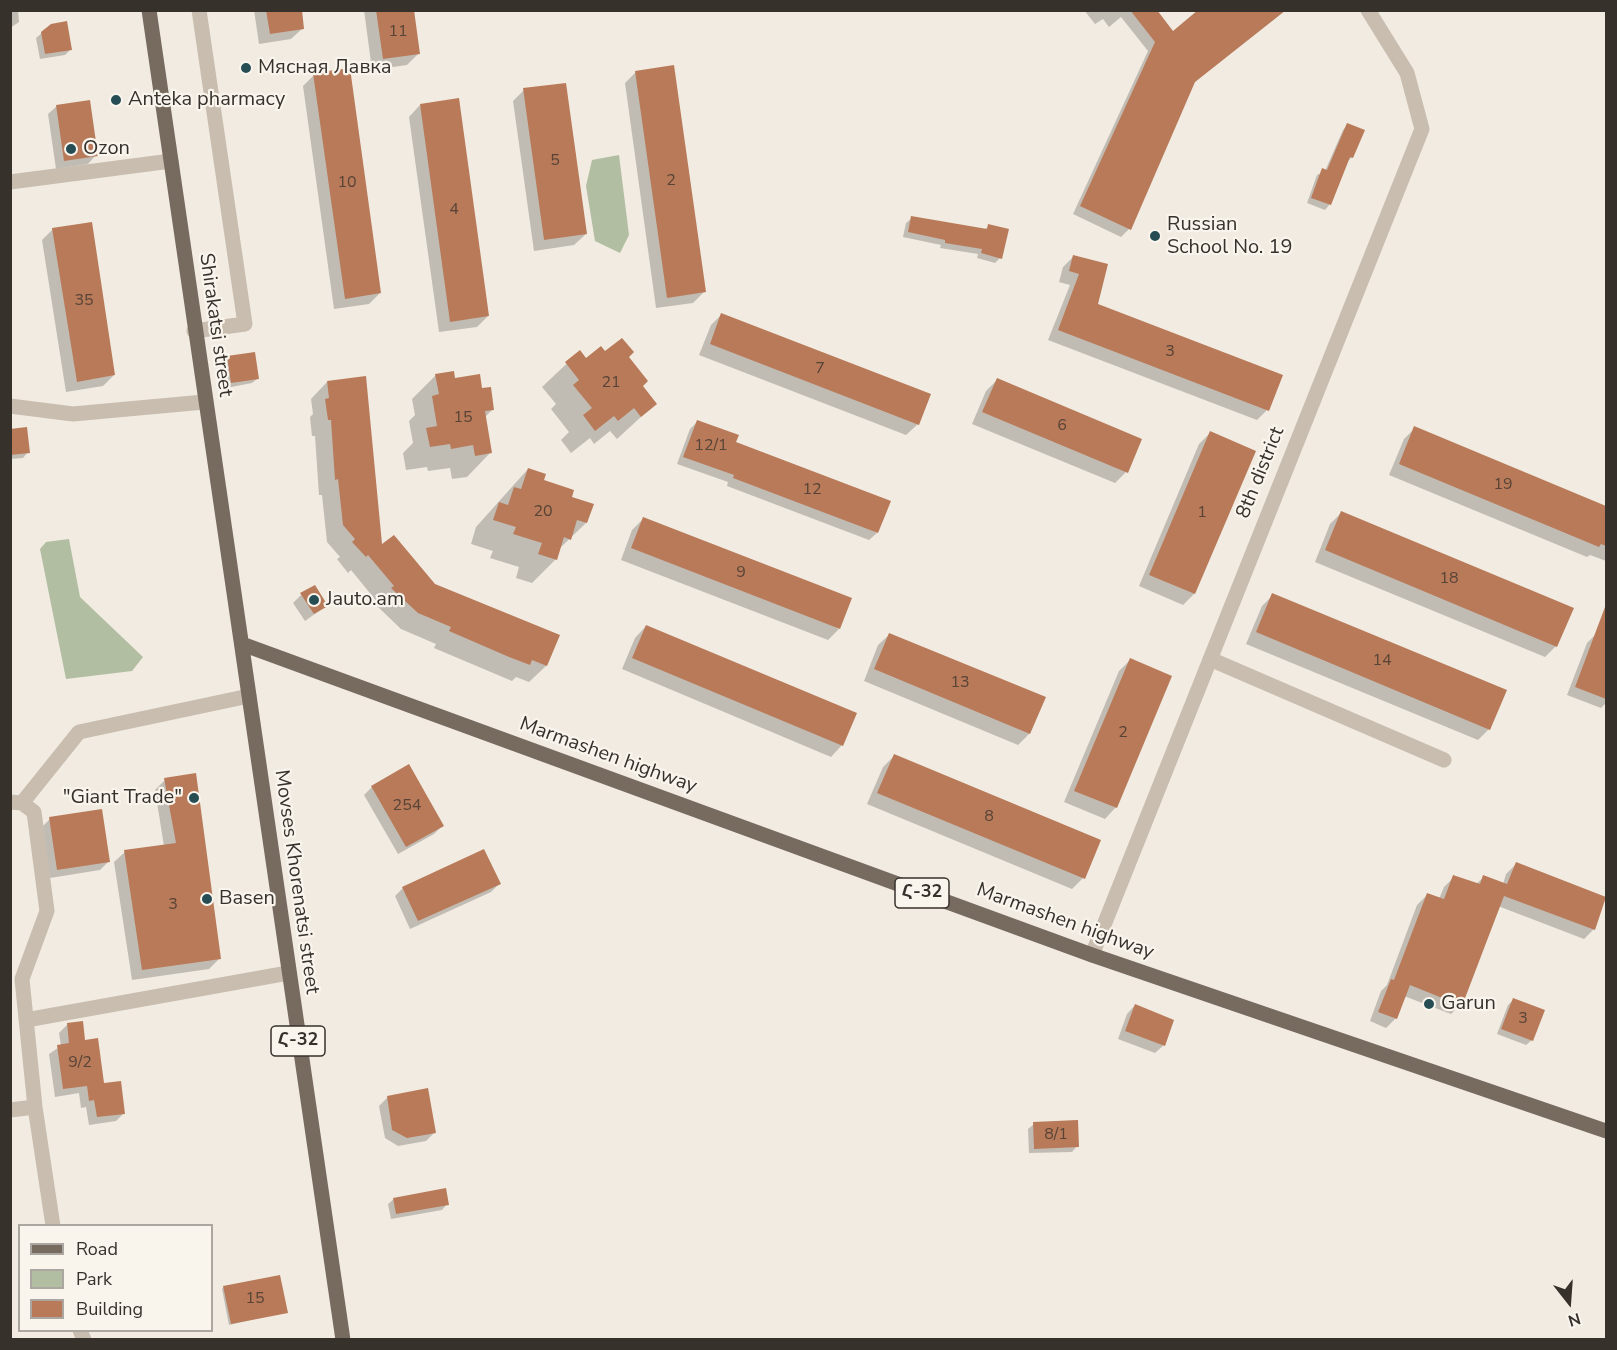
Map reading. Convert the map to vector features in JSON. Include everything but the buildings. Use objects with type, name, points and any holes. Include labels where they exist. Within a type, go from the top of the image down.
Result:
[{"type":"main road","name":"Shirakatsi street","points":[[149,10],[204,402],[242,644]]},
{"type":"main road","name":"Movses Khorenatsi street","points":[[242,644],[343,1340]]},
{"type":"main road","name":"Marmashen highway","points":[[242,644],[1092,955],[1606,1131]]},
{"type":"street","points":[[194,331],[245,324],[199,10]]},
{"type":"street","name":"8th district","points":[[1092,955],[1422,129],[1407,73],[1368,10]]},
{"type":"street","points":[[10,182],[171,161]]},
{"type":"street","points":[[10,406],[73,414],[204,402]]},
{"type":"street","points":[[1210,659],[1444,759]]},
{"type":"street","points":[[53,1224],[35,1107],[22,979],[47,911],[34,812],[16,802],[79,732],[249,696]]},
{"type":"street","points":[[26,1020],[288,973]]},
{"type":"street","points":[[10,1110],[35,1107]]},
{"type":"green space","points":[[619,155],[629,235],[620,253],[595,241],[586,186],[592,160]]},
{"type":"green space","points":[[69,539],[80,597],[143,657],[132,671],[66,679],[40,549],[46,542]]},
{"type":"place","name":"Мясная Лавка","points":[[246,68]]},
{"type":"place","name":"Anteka pharmacy","points":[[116,100]]},
{"type":"place","name":"Ozon","points":[[71,149]]},
{"type":"place","name":"Russian School No. 19","points":[[1155,236]]},
{"type":"place","name":"Jauto.am","points":[[314,600]]},
{"type":"place","name":"\"Giant Trade\"","points":[[194,798]]},
{"type":"place","name":"Basen","points":[[207,899]]},
{"type":"place","name":"Garun","points":[[1429,1004]]}]
